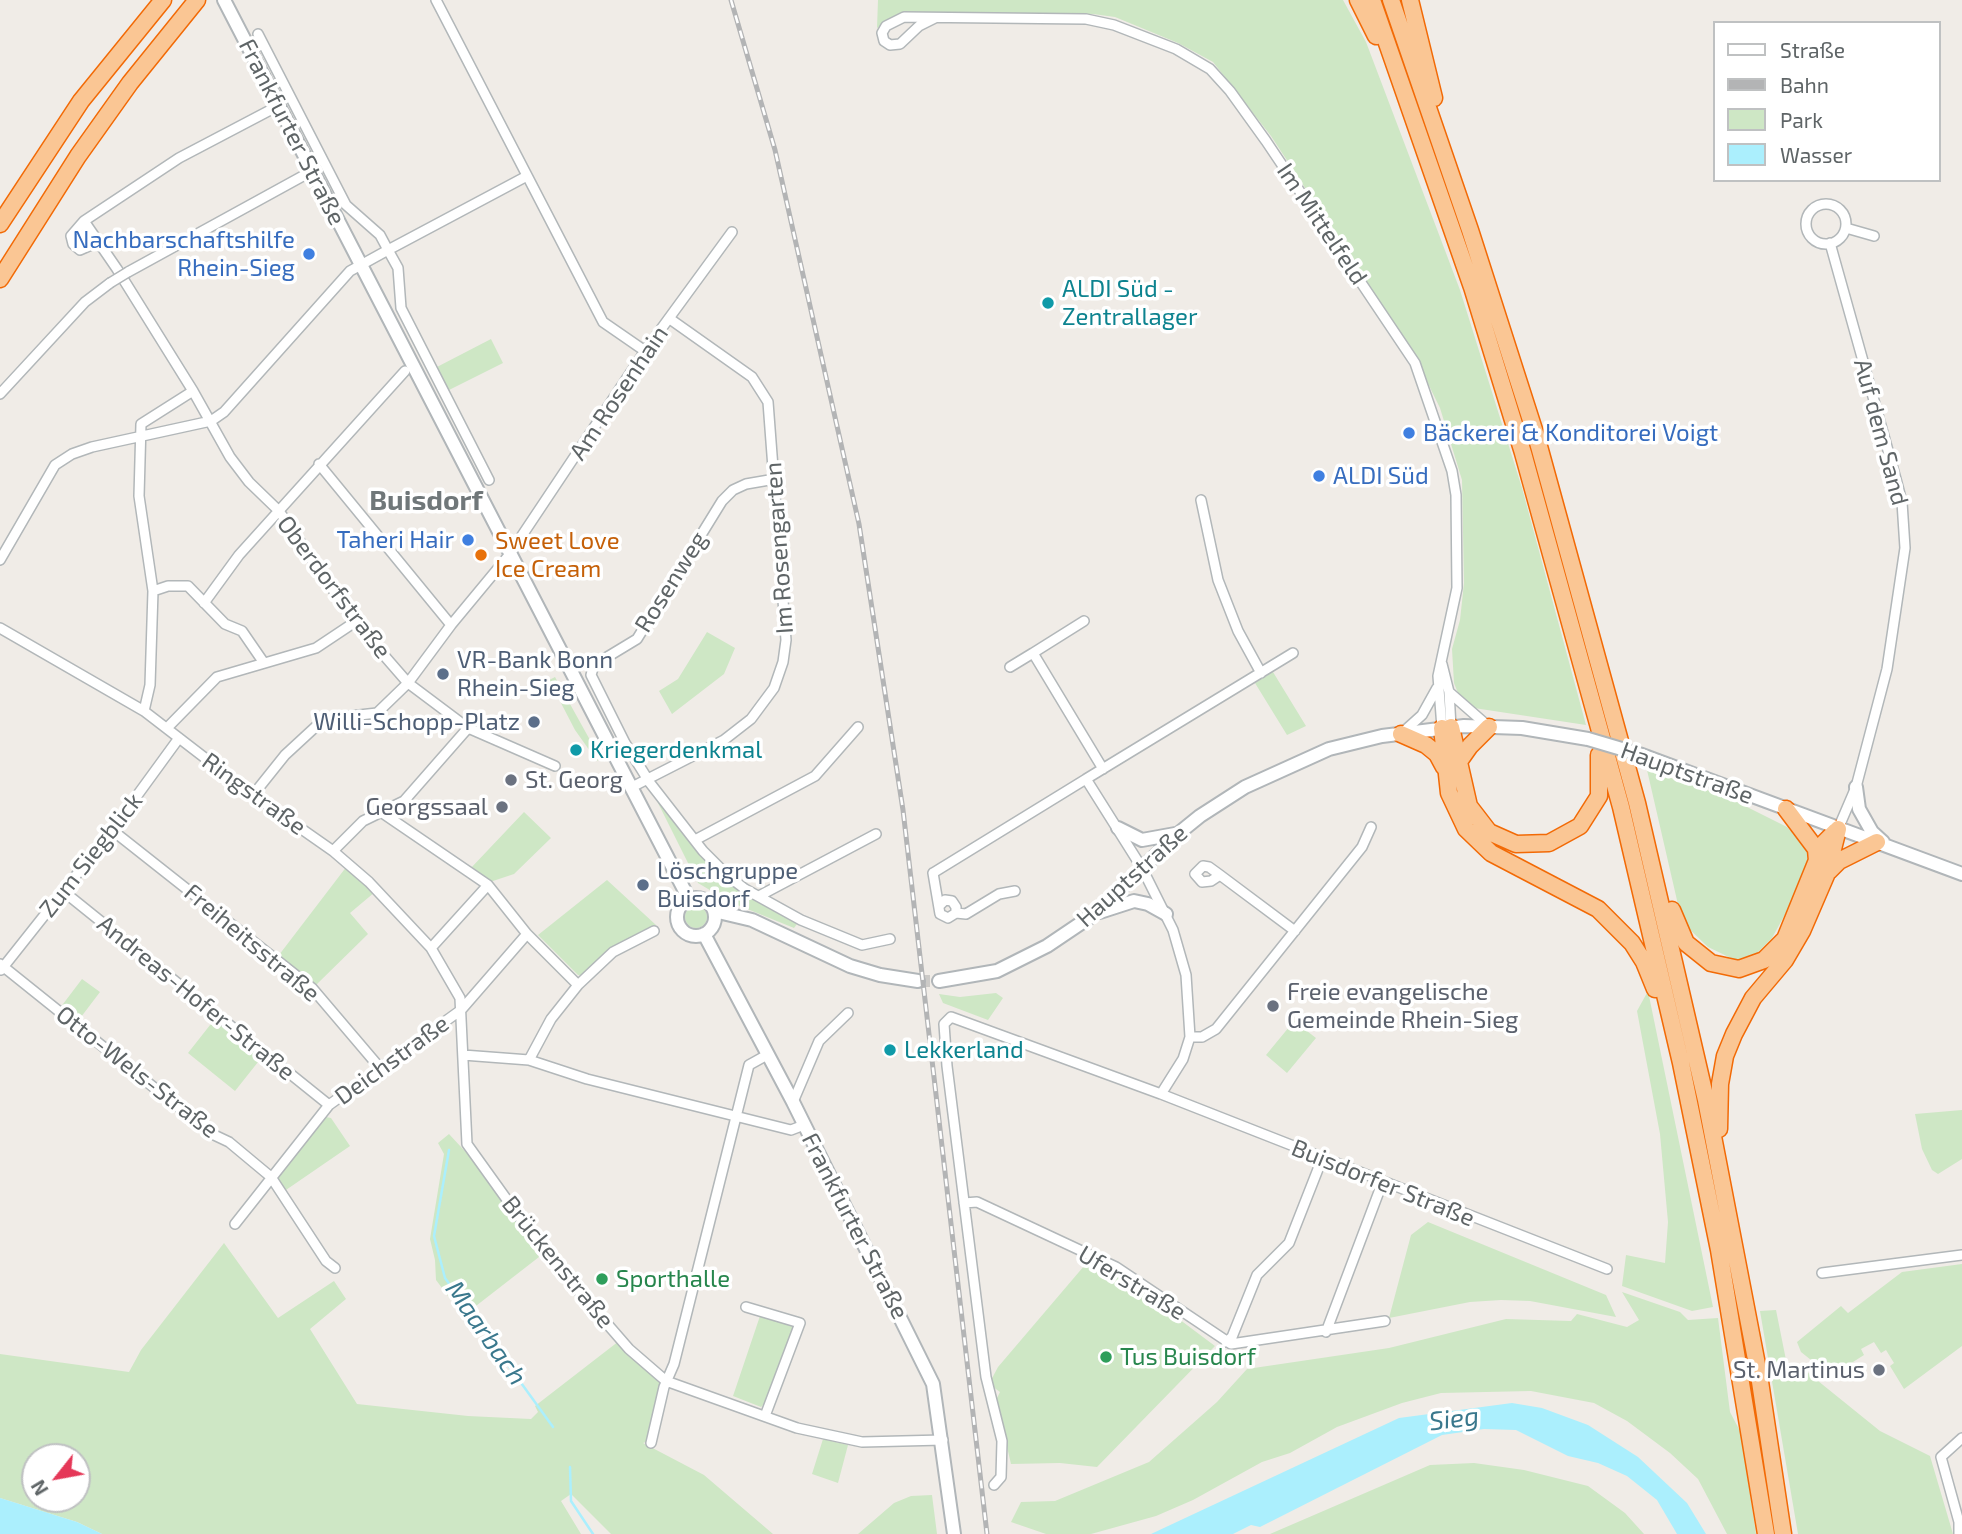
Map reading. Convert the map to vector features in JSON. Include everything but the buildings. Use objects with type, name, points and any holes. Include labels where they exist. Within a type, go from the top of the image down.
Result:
[{"type":"highway","points":[[0,224],[68,119],[163,0]]},
{"type":"highway","points":[[0,278],[108,114],[197,0]]},
{"type":"highway","points":[[1358,0],[1404,95]]},
{"type":"highway","points":[[1373,0],[1480,313],[1545,528],[1594,705],[1681,1063],[1719,1250],[1766,1534]]},
{"type":"highway","points":[[1391,0],[1453,179],[1541,453],[1648,850],[1719,1163],[1759,1375],[1783,1534]]},
{"type":"highway","points":[[1410,0],[1453,179]]},
{"type":"highway","points":[[1401,734],[1426,745],[1451,765],[1469,806],[1489,832],[1516,844],[1532,846],[1565,837],[1586,819],[1599,796],[1601,763],[1592,720],[1594,705]]},
{"type":"highway","points":[[1451,765],[1489,727]]},
{"type":"highway","points":[[1446,728],[1456,812],[1478,843],[1508,863],[1574,893],[1598,909],[1632,943],[1644,962],[1660,1002],[1672,1051],[1681,1063]]},
{"type":"highway","points":[[1786,809],[1816,849],[1822,867]]},
{"type":"highway","points":[[1719,1163],[1720,1084],[1725,1056],[1753,998],[1794,947],[1822,867],[1824,843],[1838,829]]},
{"type":"highway","points":[[1648,850],[1661,871],[1675,924],[1686,943],[1698,956],[1711,963],[1739,969],[1764,960],[1785,939],[1822,867],[1881,843]]},
{"type":"main road","name":"Frankfurter Straße","points":[[224,0],[689,899]]},
{"type":"main road","name":"Hauptstraße","points":[[939,981],[997,971],[1048,946],[1093,915],[1179,833],[1245,787],[1317,755],[1401,734],[1446,728],[1522,728],[1588,739],[1642,755],[1962,874]]},
{"type":"main road","points":[[1856,788],[1859,809],[1871,832],[1881,843]]},
{"type":"main road","points":[[1118,828],[1142,840],[1179,833]]},
{"type":"main road","points":[[714,911],[712,927],[704,934],[691,935],[678,923],[678,911],[689,899],[701,898],[714,911],[752,920],[850,965],[880,975],[918,981]]},
{"type":"main road","points":[[1093,915],[1134,901],[1148,904],[1166,914]]},
{"type":"main road","name":"Frankfurter Straße","points":[[704,934],[919,1350],[937,1399],[954,1534]]},
{"type":"street","points":[[436,0],[603,322],[645,351]]},
{"type":"street","name":"Im Mittelfeld","points":[[935,18],[919,26],[900,44],[890,45],[884,41],[882,33],[886,26],[904,17],[1086,19],[1114,25],[1187,56],[1210,69],[1230,91],[1409,354],[1423,379],[1452,471],[1456,495],[1457,588],[1437,688],[1446,728]]},
{"type":"street","name":"Frankfurter Straße","points":[[258,34],[346,205],[380,235],[398,268],[401,308],[489,480]]},
{"type":"street","points":[[98,242],[80,250],[73,244],[71,236],[84,220],[169,164],[278,106]]},
{"type":"street","points":[[0,394],[85,302],[110,283],[312,171]]},
{"type":"street","points":[[0,560],[55,464],[92,447],[211,421],[223,412],[350,271],[527,176]]},
{"type":"street","points":[[1825,203],[1837,206],[1845,216],[1846,228],[1840,238],[1830,243],[1817,242],[1808,232],[1806,219],[1813,208],[1825,203]]},
{"type":"street","name":"Oberdorfstraße","points":[[84,220],[193,391],[229,457],[249,482],[279,511],[355,622],[408,683],[468,728],[555,766]]},
{"type":"street","points":[[1846,228],[1874,236]]},
{"type":"street","name":"Am Rosenhain","points":[[253,794],[285,755],[324,719],[377,713],[408,683],[451,625],[509,555],[645,351],[732,232]]},
{"type":"street","name":"Auf dem Sand","points":[[1830,243],[1896,479],[1905,536],[1904,572],[1887,669],[1856,788],[1849,810],[1838,829]]},
{"type":"street","name":"Im Rosengarten","points":[[632,787],[736,732],[757,712],[774,688],[783,662],[786,639],[770,412],[762,389],[752,377],[670,319]]},
{"type":"street","points":[[204,603],[239,555],[405,371]]},
{"type":"street","points":[[144,711],[150,685],[153,591],[139,496],[141,424],[193,391]]},
{"type":"street","points":[[319,464],[451,625]]},
{"type":"street","name":"Rosenweg","points":[[775,479],[746,484],[733,490],[722,501],[636,639],[592,669],[591,675],[625,743],[648,779],[695,840],[728,876],[801,919],[862,945],[890,939]]},
{"type":"street","points":[[1201,500],[1218,580],[1238,631],[1261,673]]},
{"type":"street","points":[[153,591],[168,586],[188,586],[225,624],[242,631],[264,663]]},
{"type":"street","points":[[1010,667],[1084,621]]},
{"type":"street","points":[[167,728],[217,677],[316,648],[355,622]]},
{"type":"street","name":"Ringstraße","points":[[0,628],[144,711],[333,851],[369,882],[431,948],[460,998],[463,1055]]},
{"type":"street","points":[[1033,653],[1103,769]]},
{"type":"street","points":[[1015,891],[999,894],[966,914],[956,913],[956,906],[952,901],[945,901],[940,905],[929,869],[1103,769],[1293,653]]},
{"type":"street","name":"Im Mittelfeld","points":[[1442,664],[1449,692],[1446,728]]},
{"type":"street","points":[[1401,734],[1422,715],[1437,688]]},
{"type":"street","points":[[1449,692],[1489,727]]},
{"type":"street","points":[[695,840],[815,776],[858,727]]},
{"type":"street","points":[[333,851],[363,821],[404,801],[468,728]]},
{"type":"street","name":"Zum Siegblick","points":[[1,967],[112,830],[180,738]]},
{"type":"street","points":[[1086,779],[1142,868],[1166,914],[1186,975],[1190,1037],[1183,1059],[1161,1094]]},
{"type":"street","points":[[381,812],[488,885],[527,934],[578,985]]},
{"type":"street","points":[[1190,1037],[1202,1037],[1216,1029],[1362,847],[1371,827]]},
{"type":"street","name":"Freiheitsstraße","points":[[112,830],[312,988],[380,1068]]},
{"type":"street","points":[[759,896],[876,834]]},
{"type":"street","points":[[1220,875],[1295,931]]},
{"type":"street","points":[[431,948],[488,885]]},
{"type":"street","name":"Andreas-Hofer-Straße","points":[[64,891],[329,1105]]},
{"type":"street","points":[[529,1060],[551,1019],[578,985],[613,952],[654,931]]},
{"type":"street","name":"Deichstraße","points":[[235,1224],[329,1105],[461,1010],[527,934]]},
{"type":"street","name":"Otto-Wels-Straße","points":[[1,967],[212,1134],[229,1142],[271,1177]]},
{"type":"street","points":[[793,1102],[819,1041],[848,1013]]},
{"type":"street","name":"Buisdorfer Straße","points":[[964,1203],[944,1043],[944,1024],[951,1017],[1161,1094],[1607,1269]]},
{"type":"street","points":[[463,1055],[529,1060],[587,1079],[791,1130],[804,1125]]},
{"type":"street","name":"Brückenstraße","points":[[463,1055],[467,1144],[543,1250],[629,1349],[666,1381],[797,1428],[862,1442],[943,1440]]},
{"type":"street","points":[[651,1443],[666,1381],[674,1364],[749,1065],[767,1055]]},
{"type":"street","points":[[1226,1342],[1232,1337],[1257,1275],[1289,1243],[1322,1159]]},
{"type":"street","points":[[271,1177],[326,1261],[335,1268]]},
{"type":"street","points":[[1326,1332],[1383,1181]]},
{"type":"street","name":"Uferstraße","points":[[964,1203],[977,1202],[1116,1267],[1226,1342]]},
{"type":"street","points":[[964,1203],[986,1377],[1002,1441],[1001,1477],[994,1485]]},
{"type":"street","points":[[1822,1273],[1962,1255]]},
{"type":"street","points":[[746,1307],[800,1324],[765,1416]]},
{"type":"street","points":[[1226,1342],[1237,1345],[1385,1321]]},
{"type":"street","points":[[1959,1534],[1959,1522],[1941,1457],[1962,1438]]},
{"type":"green space","points":[[878,0],[1343,0],[1366,42],[1460,290],[1522,488],[1586,725],[1474,708],[1460,698],[1454,683],[1452,649],[1460,620],[1464,583],[1462,480],[1440,408],[1412,351],[1271,136],[1213,62],[1178,43],[1115,17],[1093,14],[910,12],[898,14],[877,28]]},
{"type":"green space","points":[[491,339],[503,363],[447,391],[435,368]]},
{"type":"green space","points":[[707,632],[735,648],[724,674],[672,714],[659,691],[678,679]]},
{"type":"green space","points":[[1273,672],[1306,726],[1287,735],[1255,683]]},
{"type":"green space","points":[[555,677],[600,758],[597,761],[575,730],[549,680]]},
{"type":"green space","points":[[1647,770],[1725,796],[1787,827],[1808,849],[1808,860],[1788,909],[1772,938],[1754,956],[1735,960],[1708,947],[1682,922]]},
{"type":"green space","points":[[653,793],[704,858],[737,889],[797,924],[794,928],[730,902],[698,883]]},
{"type":"green space","points":[[524,812],[551,838],[514,874],[490,882],[470,869]]},
{"type":"green space","points":[[347,866],[375,892],[350,913],[368,934],[315,986],[279,955]]},
{"type":"green space","points":[[607,880],[656,925],[639,934],[583,976],[578,975],[538,935]]},
{"type":"green space","points":[[696,906],[704,909],[707,917],[704,925],[696,928],[688,925],[685,917],[688,909]]},
{"type":"green space","points":[[82,979],[100,992],[78,1021],[60,1008]]},
{"type":"green space","points":[[1648,991],[1713,1307],[1692,1311],[1622,1286],[1626,1255],[1665,1263],[1668,1222],[1660,1134],[1637,1011]]},
{"type":"green space","points":[[996,993],[1003,998],[988,1020],[943,1003],[939,994],[960,997]]},
{"type":"green space","points":[[214,1020],[262,1057],[235,1091],[188,1053]]},
{"type":"green space","points":[[1294,1021],[1316,1038],[1287,1073],[1266,1055]]},
{"type":"green space","points":[[1962,1110],[1962,1159],[1938,1174],[1932,1170],[1922,1149],[1915,1114]]},
{"type":"green space","points":[[326,1117],[331,1118],[350,1146],[283,1192],[278,1178]]},
{"type":"green space","points":[[449,1134],[474,1161],[528,1236],[526,1239],[539,1257],[463,1316],[436,1280],[430,1239],[444,1154],[438,1143]]},
{"type":"green space","points":[[1428,1222],[1606,1295],[1616,1317],[1530,1301],[1501,1300],[1470,1302],[1389,1318],[1411,1235]]},
{"type":"green space","points":[[224,1243],[278,1318],[334,1281],[346,1299],[310,1329],[357,1404],[468,1416],[531,1419],[538,1412],[535,1406],[619,1341],[663,1383],[649,1441],[643,1443],[704,1475],[773,1534],[611,1534],[571,1494],[561,1501],[581,1534],[102,1534],[77,1522],[48,1513],[91,1513],[91,1443],[21,1443],[21,1505],[0,1498],[0,1354],[129,1372],[141,1350]]},
{"type":"green space","name":"Tus Buisdorf","points":[[1090,1259],[1120,1275],[1215,1346],[1097,1467],[1060,1463],[1011,1464],[996,1400],[1000,1392],[989,1384],[998,1367]]},
{"type":"green space","points":[[1962,1264],[1962,1346],[1904,1389],[1890,1366],[1894,1363],[1886,1350],[1881,1353],[1874,1342],[1861,1349],[1864,1355],[1831,1376],[1801,1352],[1797,1342],[1841,1306],[1848,1313],[1902,1272]]},
{"type":"green space","points":[[1622,1292],[1680,1312],[1688,1320],[1718,1318],[1730,1412],[1741,1433],[1756,1534],[1727,1534],[1698,1479],[1670,1453],[1627,1421],[1594,1403],[1531,1391],[1441,1393],[1402,1403],[1337,1427],[1290,1453],[1262,1462],[1193,1500],[1156,1516],[1091,1534],[1046,1534],[1011,1522],[1021,1502],[1055,1501],[1149,1462],[1217,1402],[1247,1369],[1389,1348],[1506,1319],[1571,1321],[1577,1314],[1627,1327],[1639,1320]]},
{"type":"green space","points":[[1776,1310],[1787,1365],[1802,1368],[1880,1431],[1930,1456],[1953,1534],[1798,1534],[1760,1311]]},
{"type":"green space","points":[[760,1316],[794,1327],[766,1402],[761,1407],[733,1396]]},
{"type":"green space","points":[[823,1439],[848,1445],[838,1483],[812,1474]]},
{"type":"green space","points":[[1474,1463],[1524,1470],[1588,1486],[1625,1513],[1644,1534],[1270,1534],[1430,1465]]},
{"type":"green space","points":[[932,1495],[937,1534],[858,1534],[894,1503],[911,1496]]},
{"type":"water","name":"Sieg","points":[[1512,1403],[1542,1408],[1588,1425],[1638,1457],[1687,1503],[1706,1534],[1677,1534],[1657,1500],[1627,1476],[1598,1463],[1568,1456],[1516,1430],[1484,1429],[1442,1435],[1260,1527],[1251,1525],[1233,1534],[1151,1534],[1399,1418]]},
{"type":"water","points":[[0,1498],[21,1505],[21,1513],[48,1513],[77,1522],[102,1534],[0,1534]]},
{"type":"waterway","name":"Maarbach","points":[[449,1150],[434,1236],[445,1278],[553,1427]]},
{"type":"waterway","name":"Maarbach","points":[[570,1467],[571,1501],[593,1534]]},
{"type":"tunnel","points":[[918,981],[939,981]]},
{"type":"railway","points":[[731,0],[775,150],[859,524],[903,810],[987,1534]]},
{"type":"place","name":"Nachbarschaftshilfe Rhein-Sieg","points":[[309,254]]},
{"type":"place","name":"ALDI Süd - Zentrallager","points":[[1048,303]]},
{"type":"place","name":"Bäckerei & Konditorei Voigt","points":[[1409,433]]},
{"type":"place","name":"ALDI Süd","points":[[1319,476]]},
{"type":"place","name":"Taheri Hair","points":[[468,540]]},
{"type":"place","name":"Sweet Love Ice Cream","points":[[481,555]]},
{"type":"place","name":"VR-Bank Bonn Rhein-Sieg","points":[[443,674]]},
{"type":"place","name":"Willi-Schopp-Platz","points":[[534,722]]},
{"type":"place","name":"Kriegerdenkmal","points":[[576,750]]},
{"type":"place","name":"St. Georg","points":[[511,780]]},
{"type":"place","name":"Georgssaal","points":[[502,807]]},
{"type":"place","name":"Löschgruppe Buisdorf","points":[[643,885]]},
{"type":"place","name":"Freie evangelische Gemeinde Rhein-Sieg","points":[[1273,1006]]},
{"type":"place","name":"Lekkerland","points":[[890,1050]]},
{"type":"place","name":"Sporthalle","points":[[602,1279]]},
{"type":"place","name":"Tus Buisdorf","points":[[1106,1357]]},
{"type":"place","name":"St. Martinus","points":[[1879,1370]]},
{"type":"district","name":"Buisdorf","points":[[426,501]]}]
